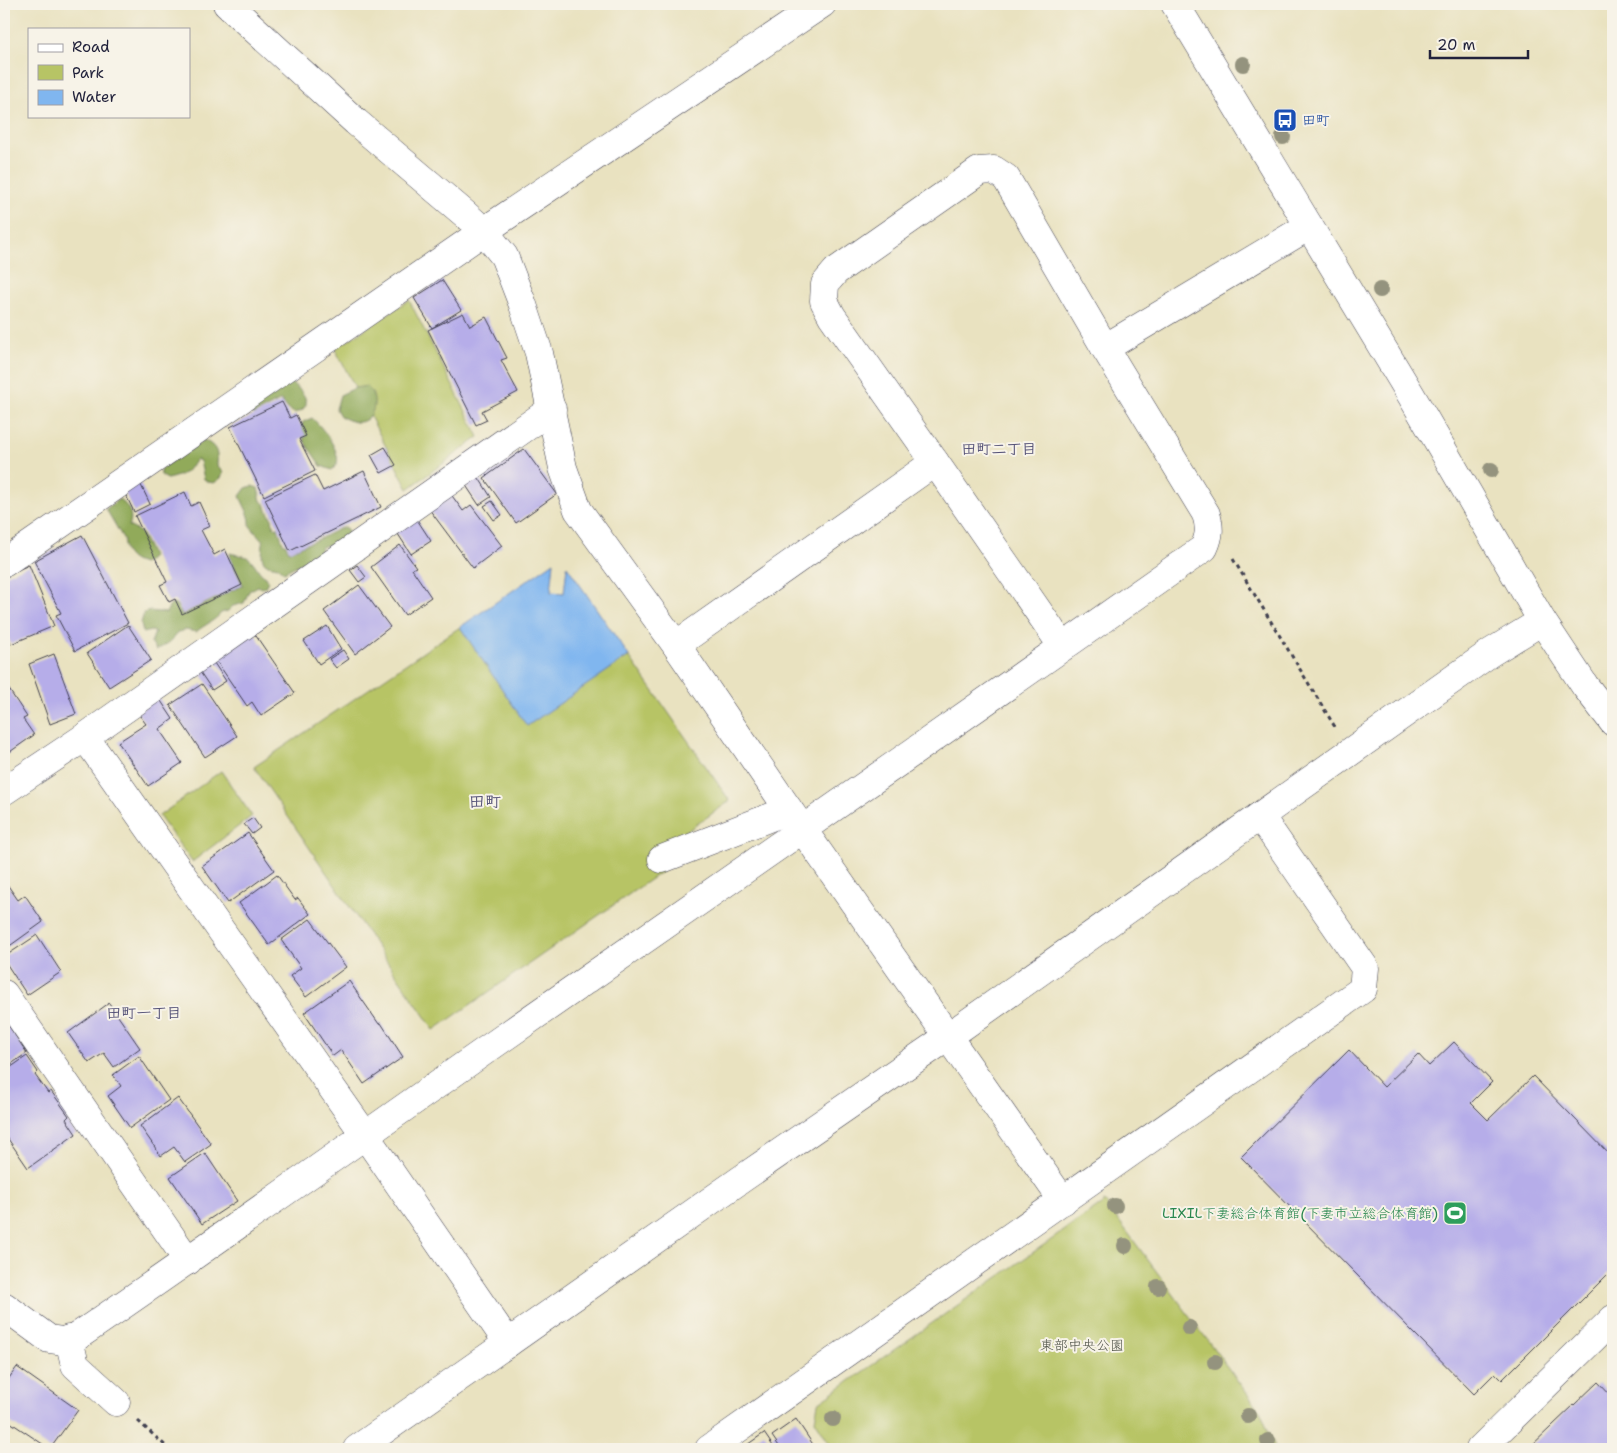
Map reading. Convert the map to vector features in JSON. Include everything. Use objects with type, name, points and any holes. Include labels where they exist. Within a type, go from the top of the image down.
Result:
[{"type":"street","points":[[227,4],[356,122],[484,231],[504,256],[524,304],[539,353],[563,468],[578,510],[676,645],[795,820],[949,1036],[1063,1201]]},
{"type":"street","points":[[4,563],[484,231],[822,4]]},
{"type":"street","points":[[1176,4],[1411,395],[1542,621],[1585,686],[1613,722]]},
{"type":"street","points":[[4,1306],[49,1339],[63,1341],[75,1338],[188,1261],[365,1135],[795,820],[1064,647],[1204,548],[1209,536],[1210,525],[1206,514],[1105,348],[1006,178],[994,170],[979,171],[836,271],[825,284],[824,301],[832,316],[1064,647]]},
{"type":"street","points":[[1105,348],[1310,226]]},
{"type":"street","points":[[4,791],[85,737],[552,409]]},
{"type":"street","points":[[676,645],[935,462]]},
{"type":"street","points":[[357,1449],[949,1036],[1490,653],[1542,621]]},
{"type":"street","points":[[85,737],[365,1135],[508,1343]]},
{"type":"street","points":[[709,1449],[1363,989],[1365,968],[1260,816]]},
{"type":"street","points":[[662,859],[795,820]]},
{"type":"street","points":[[4,994],[188,1261]]},
{"type":"street","points":[[1480,1449],[1613,1319]]},
{"type":"street","points":[[69,1340],[75,1365],[125,1409]]},
{"type":"path","points":[[1209,536],[1230,554],[1351,751]]},
{"type":"path","points":[[125,1409],[169,1449]]},
{"type":"green space","points":[[409,300],[479,437],[408,489],[335,349]]},
{"type":"green space","points":[[291,383],[300,390],[306,399],[305,407],[301,411],[294,413],[281,400],[253,415],[250,411],[252,403],[283,384]]},
{"type":"green space","points":[[367,386],[374,398],[372,413],[369,417],[361,422],[355,422],[340,416],[336,409],[340,395],[355,388]]},
{"type":"green space","points":[[312,418],[325,432],[336,452],[337,464],[332,470],[321,466],[306,444],[300,431],[303,422]]},
{"type":"green space","points":[[204,440],[216,450],[217,466],[223,472],[221,478],[214,483],[204,479],[200,461],[196,459],[180,475],[167,479],[161,475],[160,469]]},
{"type":"green space","points":[[252,486],[258,488],[261,501],[265,504],[274,527],[278,528],[283,543],[289,551],[345,527],[348,531],[348,538],[336,549],[328,545],[321,547],[319,554],[284,572],[278,567],[268,565],[262,557],[263,541],[250,526],[248,515],[240,496],[246,488]]},
{"type":"green space","points":[[119,499],[129,511],[131,518],[129,526],[140,532],[152,557],[144,564],[128,556],[124,549],[124,540],[106,509]]},
{"type":"green space","points":[[230,553],[250,559],[266,577],[268,581],[265,587],[258,586],[249,591],[244,603],[233,606],[228,611],[221,613],[196,632],[186,630],[178,632],[171,641],[156,650],[151,643],[155,632],[143,633],[141,623],[144,613],[150,611],[166,613],[170,605],[176,604],[182,615],[243,585],[231,560]]},
{"type":"green space","points":[[460,627],[527,726],[629,656],[730,801],[653,855],[664,870],[434,1030],[254,767]]},
{"type":"green space","points":[[221,771],[252,816],[192,862],[159,816]]},
{"type":"green space","name":"東部中央公園","points":[[1105,1202],[1260,1411],[1276,1449],[833,1449],[815,1420],[818,1403]]},
{"type":"water","points":[[554,562],[551,592],[564,593],[567,566],[629,656],[527,726],[460,627]]},
{"type":"building","points":[[442,280],[461,310],[432,328],[414,298]]},
{"type":"building","points":[[463,313],[470,326],[486,317],[507,358],[501,360],[518,392],[482,411],[487,420],[476,425],[428,330]]},
{"type":"building","points":[[282,402],[290,418],[296,415],[306,436],[299,439],[315,471],[264,496],[230,427]]},
{"type":"building","points":[[385,447],[396,465],[381,473],[371,455]]},
{"type":"building","points":[[524,449],[557,494],[516,523],[484,478]]},
{"type":"building","points":[[364,471],[381,507],[290,551],[265,499],[315,475],[323,491]]},
{"type":"building","points":[[477,475],[491,497],[479,505],[465,484]]},
{"type":"building","points":[[139,481],[150,504],[134,512],[123,489]]},
{"type":"building","points":[[185,492],[191,506],[199,502],[210,526],[201,530],[214,555],[225,549],[242,585],[182,614],[175,599],[169,602],[160,585],[167,582],[135,516]]},
{"type":"building","points":[[450,493],[463,511],[471,505],[502,546],[473,568],[429,509]]},
{"type":"building","points":[[492,501],[502,515],[494,520],[484,506]]},
{"type":"building","points":[[416,518],[431,541],[411,554],[396,531]]},
{"type":"building","points":[[82,535],[128,623],[75,651],[56,615],[61,613],[34,561]]},
{"type":"building","points":[[400,545],[416,567],[412,569],[431,597],[405,615],[371,567]]},
{"type":"building","points":[[29,565],[54,626],[11,644],[4,628],[4,576]]},
{"type":"building","points":[[357,565],[366,577],[359,582],[350,570]]},
{"type":"building","points":[[359,585],[390,627],[355,654],[324,611]]},
{"type":"building","points":[[128,625],[151,660],[109,687],[87,653]]},
{"type":"building","points":[[327,626],[341,649],[319,664],[304,641]]},
{"type":"building","points":[[254,633],[295,693],[261,716],[252,702],[247,706],[215,659]]},
{"type":"building","points":[[343,650],[349,659],[336,668],[329,659]]},
{"type":"building","points":[[54,654],[76,714],[50,724],[29,664]]},
{"type":"building","points":[[214,663],[226,681],[212,690],[200,672]]},
{"type":"building","points":[[4,682],[27,717],[23,719],[34,735],[4,756]]},
{"type":"building","points":[[202,684],[237,736],[205,757],[170,705]]},
{"type":"building","points":[[159,698],[173,719],[159,729],[182,763],[148,786],[118,742],[146,724],[137,712]]},
{"type":"building","points":[[253,818],[260,828],[252,834],[244,824]]},
{"type":"building","points":[[248,833],[274,870],[228,903],[202,866]]},
{"type":"building","points":[[277,875],[295,900],[298,898],[310,914],[269,945],[239,903]]},
{"type":"building","points":[[4,880],[18,900],[25,895],[43,922],[4,950]]},
{"type":"building","points":[[310,919],[346,967],[306,997],[290,976],[301,968],[281,940]]},
{"type":"building","points":[[37,935],[61,972],[27,995],[4,960],[4,957]]},
{"type":"building","points":[[349,981],[379,1024],[381,1023],[403,1057],[364,1084],[341,1050],[333,1056],[304,1013]]},
{"type":"building","points":[[109,1003],[140,1048],[114,1067],[104,1053],[89,1063],[68,1033]]},
{"type":"building","points":[[4,1019],[27,1053],[4,1069]]},
{"type":"building","name":"LIXIL下妻総合体育館(下妻市立総合体育館)","points":[[1454,1042],[1492,1082],[1471,1103],[1488,1120],[1533,1076],[1613,1158],[1613,1269],[1502,1380],[1495,1373],[1474,1394],[1241,1157],[1349,1050],[1384,1087],[1418,1054],[1429,1066]]},
{"type":"building","points":[[27,1056],[38,1072],[35,1075],[48,1093],[51,1091],[69,1116],[66,1119],[76,1134],[28,1168],[4,1133],[4,1072]]},
{"type":"building","points":[[139,1056],[169,1100],[130,1128],[108,1096],[121,1086],[113,1075]]},
{"type":"building","points":[[178,1098],[211,1144],[185,1162],[174,1147],[161,1156],[140,1126]]},
{"type":"building","points":[[205,1153],[237,1201],[202,1224],[170,1177]]},
{"type":"building","points":[[17,1367],[78,1410],[50,1449],[4,1418],[4,1385]]},
{"type":"building","points":[[1598,1382],[1613,1398],[1613,1449],[1528,1449]]},
{"type":"building","points":[[796,1419],[816,1449],[781,1449],[772,1436]]},
{"type":"building","points":[[764,1433],[775,1449],[741,1449]]},
{"type":"place","name":"田町","points":[[1285,120]]},
{"type":"place","name":"LIXIL下妻総合体育館(下妻市立総合体育館)","points":[[1455,1213]]},
{"type":"district","name":"田町二丁目","points":[[999,449]]},
{"type":"district","name":"田町","points":[[485,801]]},
{"type":"district","name":"田町一丁目","points":[[144,1013]]}]
